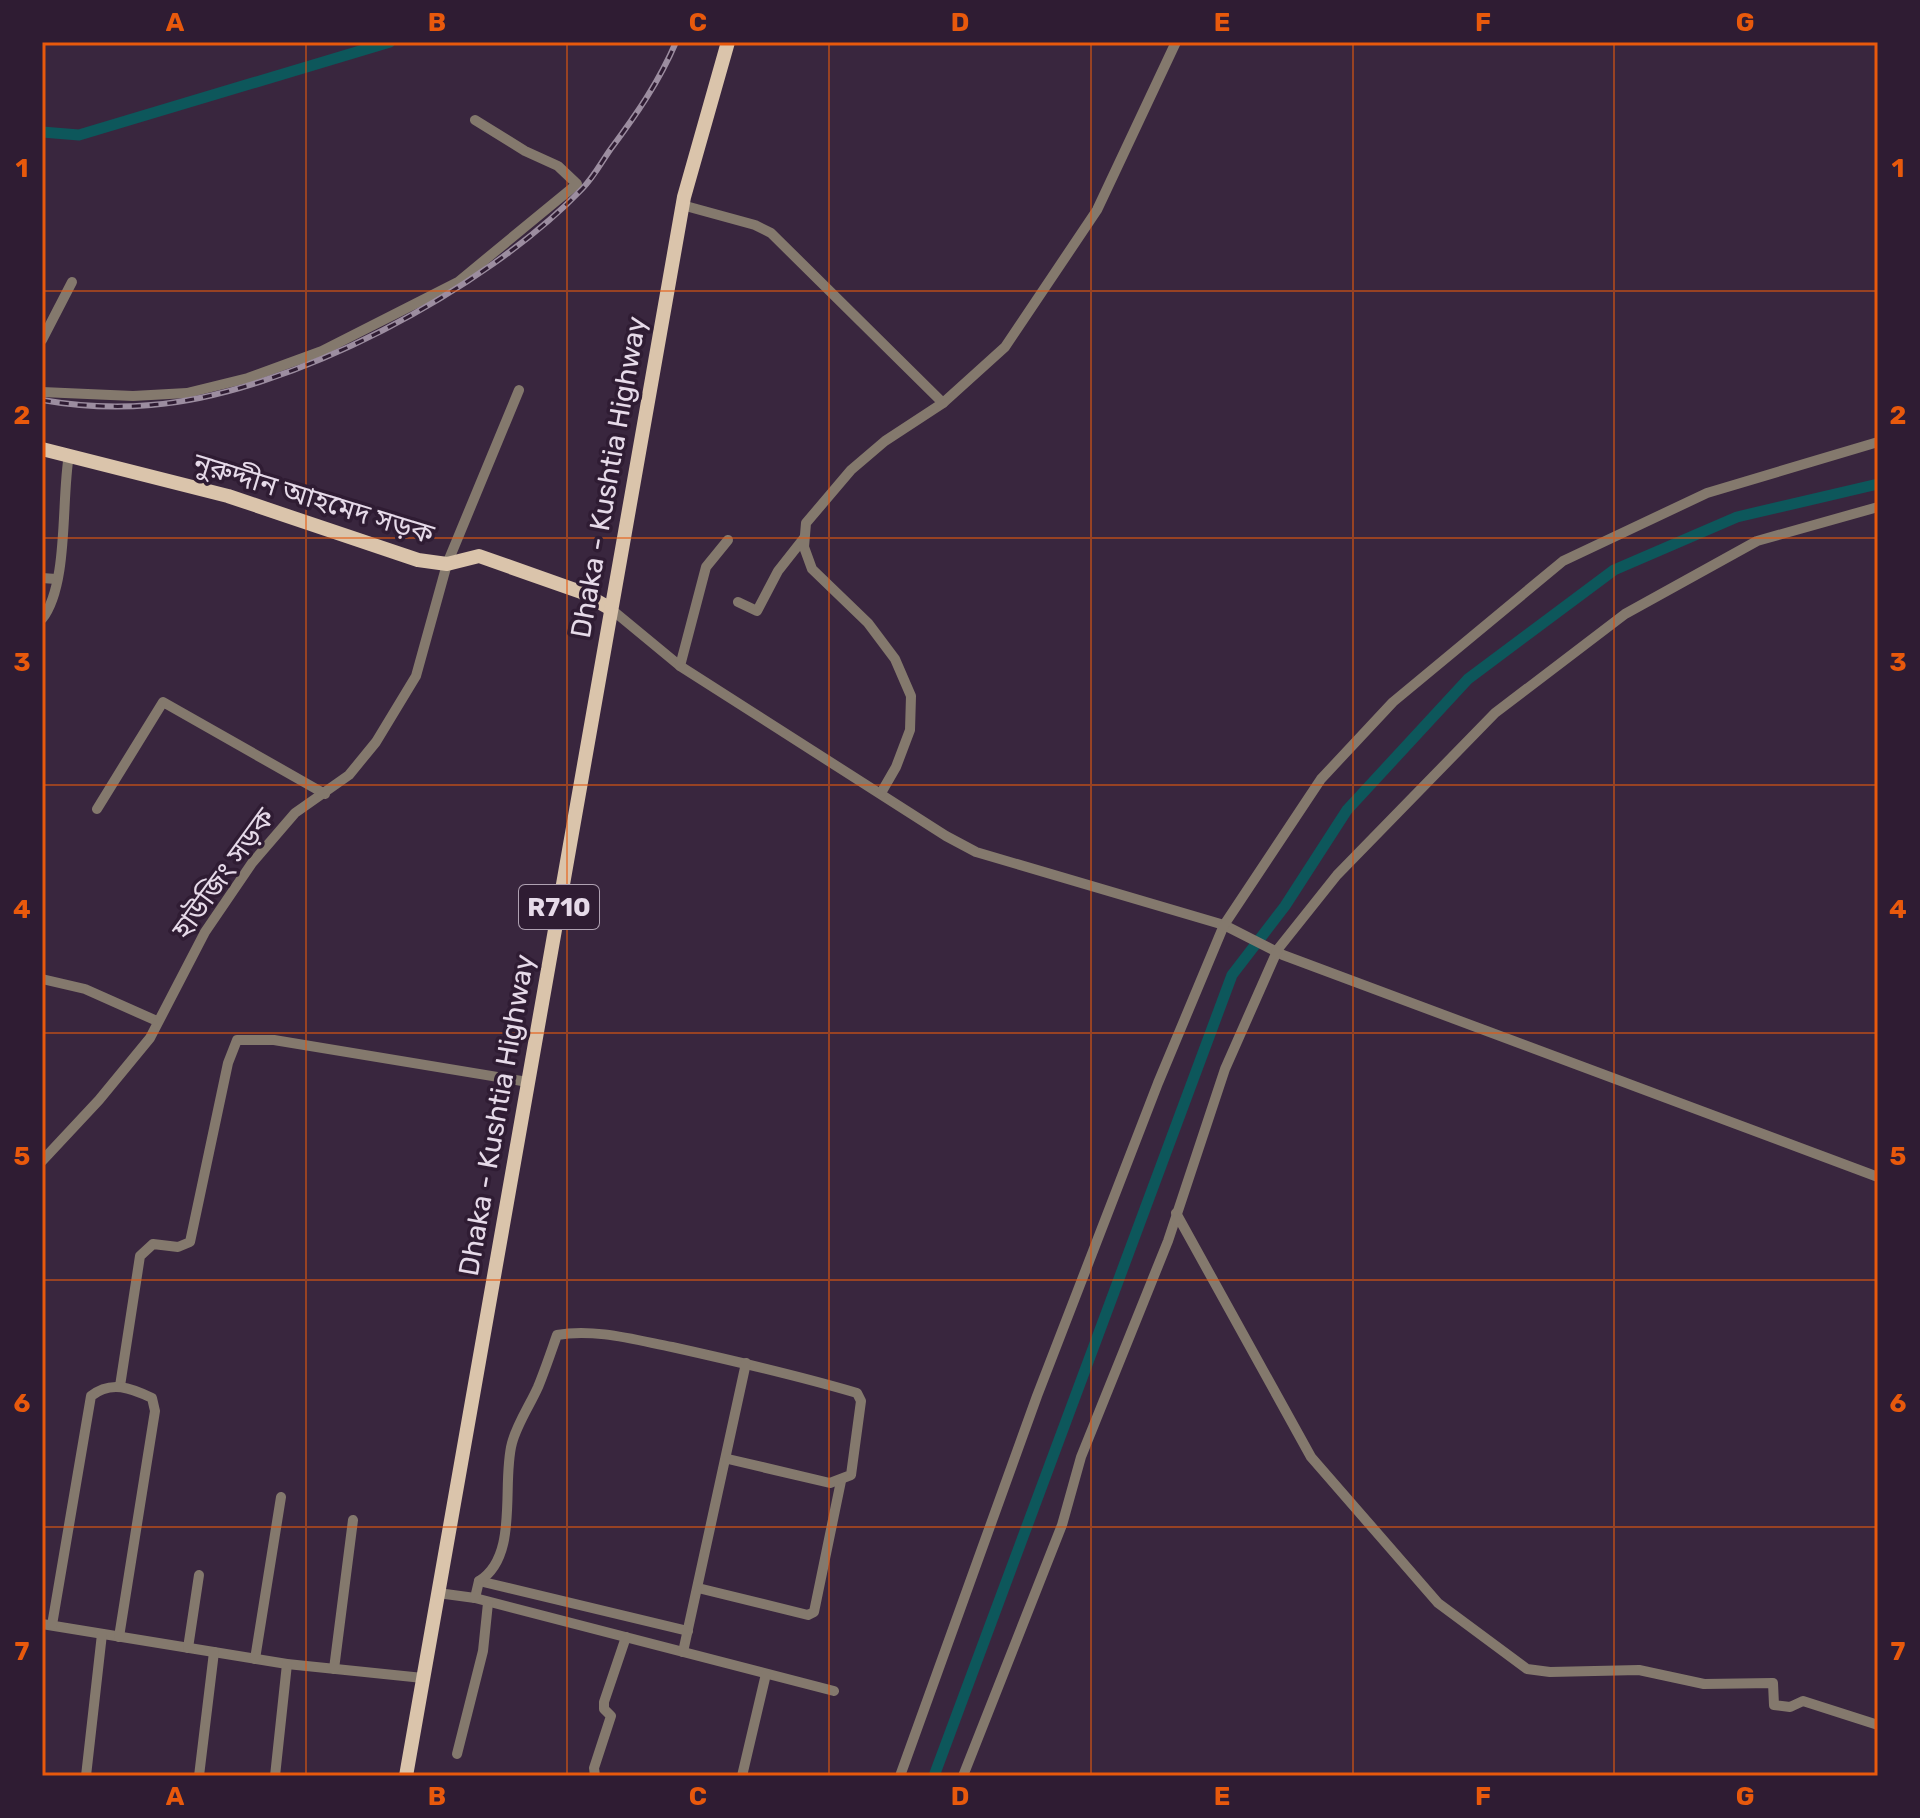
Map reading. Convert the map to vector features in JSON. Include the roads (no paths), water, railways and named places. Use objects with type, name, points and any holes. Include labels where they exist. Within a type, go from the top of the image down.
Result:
[{"type":"main road","name":"Dhaka - Kushtia Highway","points":[[406,1776],[682,205],[728,42]]},
{"type":"main road","name":"নুরুদ্দীন আহমেদ সড়ক","points":[[42,449],[228,496],[418,560],[447,564],[479,556],[581,592],[611,609]]},
{"type":"street","points":[[881,793],[896,767],[910,730],[911,696],[895,659],[868,623],[812,569],[804,547],[806,523],[851,470],[885,441],[943,403],[1005,347],[1097,210],[1176,42]]},
{"type":"street","points":[[42,392],[150,396],[229,383],[336,346],[458,282],[527,228],[563,192],[577,184],[558,166],[525,151],[475,120]]},
{"type":"street","points":[[682,205],[755,225],[771,233],[943,403]]},
{"type":"street","points":[[42,340],[72,282]]},
{"type":"street","name":"হাউজিং সড়ক","points":[[42,1161],[108,1090],[150,1038],[205,932],[252,863],[295,813],[349,775],[376,742],[416,676],[447,564],[519,390]]},
{"type":"street","points":[[900,1776],[1037,1396],[1158,1083],[1224,925],[1321,779],[1393,702],[1563,561],[1707,493],[1878,442]]},
{"type":"street","points":[[42,619],[51,608],[56,579],[69,455]]},
{"type":"street","points":[[963,1776],[1062,1525],[1081,1457],[1176,1213],[1220,1083],[1278,949],[1337,875],[1495,713],[1613,623],[1757,541],[1878,507]]},
{"type":"street","points":[[738,602],[757,611],[778,571],[804,538]]},
{"type":"street","points":[[680,666],[706,567],[728,540]]},
{"type":"street","points":[[42,578],[56,579]]},
{"type":"street","points":[[611,609],[680,666],[976,852],[1224,925],[1278,949],[1283,955],[1878,1177]]},
{"type":"street","points":[[97,809],[163,702],[325,794]]},
{"type":"street","points":[[42,979],[85,989],[157,1021]]},
{"type":"street","points":[[120,1386],[140,1256],[153,1244],[178,1247],[190,1242],[228,1063],[237,1040],[274,1040],[528,1082]]},
{"type":"street","points":[[1176,1213],[1311,1457],[1438,1603],[1473,1630],[1527,1669],[1550,1672],[1639,1670],[1704,1684],[1773,1683],[1774,1705],[1790,1707],[1803,1701],[1878,1725]]},
{"type":"street","points":[[475,1598],[479,1581],[492,1573],[499,1561],[510,1488],[507,1469],[513,1440],[557,1335],[575,1332],[641,1341],[746,1363],[857,1393],[861,1401],[851,1475],[841,1481],[830,1483],[728,1459]]},
{"type":"street","points":[[683,1652],[728,1459],[746,1363]]},
{"type":"street","points":[[119,1637],[155,1411],[152,1398],[120,1386],[102,1387],[91,1396],[47,1624],[119,1637],[287,1664],[423,1678]]},
{"type":"street","points":[[698,1588],[808,1615],[814,1612],[841,1481]]},
{"type":"street","points":[[255,1659],[281,1497]]},
{"type":"street","points":[[334,1669],[353,1520]]},
{"type":"street","points":[[188,1648],[199,1575]]},
{"type":"street","points":[[479,1581],[688,1631]]},
{"type":"street","points":[[438,1593],[475,1598],[834,1691]]},
{"type":"street","points":[[457,1754],[483,1651],[488,1603]]},
{"type":"street","points":[[86,1776],[102,1634]]},
{"type":"street","points":[[595,1776],[594,1768],[611,1716],[604,1709],[604,1702],[626,1637]]},
{"type":"street","points":[[199,1776],[214,1652]]},
{"type":"street","points":[[275,1776],[287,1664]]},
{"type":"street","points":[[742,1776],[766,1674]]},
{"type":"waterway","points":[[42,132],[79,135],[390,42]]},
{"type":"waterway","points":[[934,1776],[1232,975],[1285,906],[1347,810],[1468,679],[1614,570],[1737,517],[1878,484]]},
{"type":"railway","points":[[42,400],[124,406],[205,397],[263,381],[323,358],[383,330],[440,298],[542,227],[586,185],[646,98],[676,42]]}]
